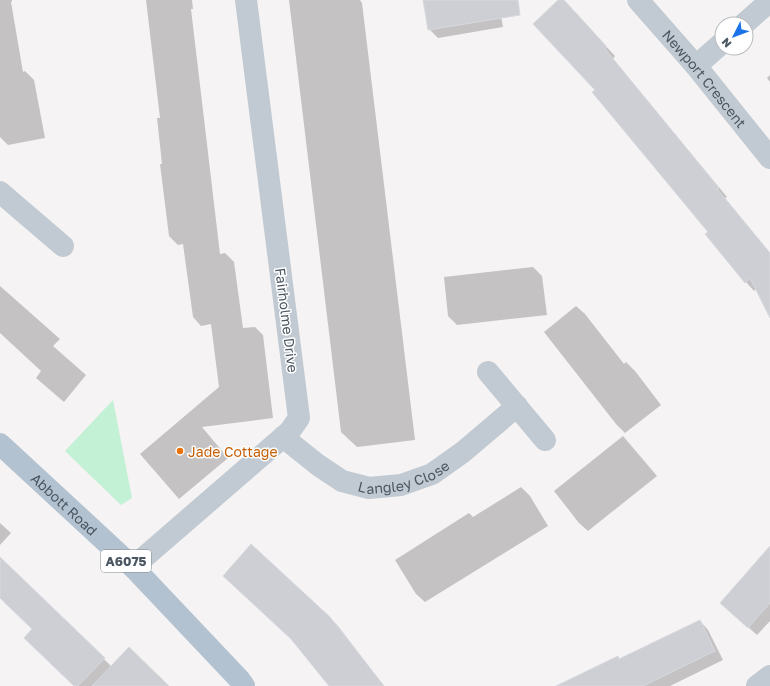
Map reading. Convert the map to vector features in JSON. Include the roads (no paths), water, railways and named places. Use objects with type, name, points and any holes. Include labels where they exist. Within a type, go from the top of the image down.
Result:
[{"type":"main road","name":"Abbott Road","points":[[0,444],[133,567],[244,686]]},
{"type":"street","name":"Fairholme Drive","points":[[133,567],[290,431],[299,418],[246,0]]},
{"type":"street","name":"Newport Crescent","points":[[638,0],[696,66],[770,158]]},
{"type":"street","points":[[753,16],[770,1]]},
{"type":"street","points":[[696,66],[714,50]]},
{"type":"street","points":[[0,192],[63,246]]},
{"type":"street","points":[[488,372],[545,440]]},
{"type":"street","name":"Langley Close","points":[[283,437],[318,466],[342,481],[369,488],[401,485],[432,474],[463,452],[517,406]]},
{"type":"street","points":[[757,686],[770,676]]},
{"type":"place","name":"Jade Cottage","points":[[180,451]]}]
